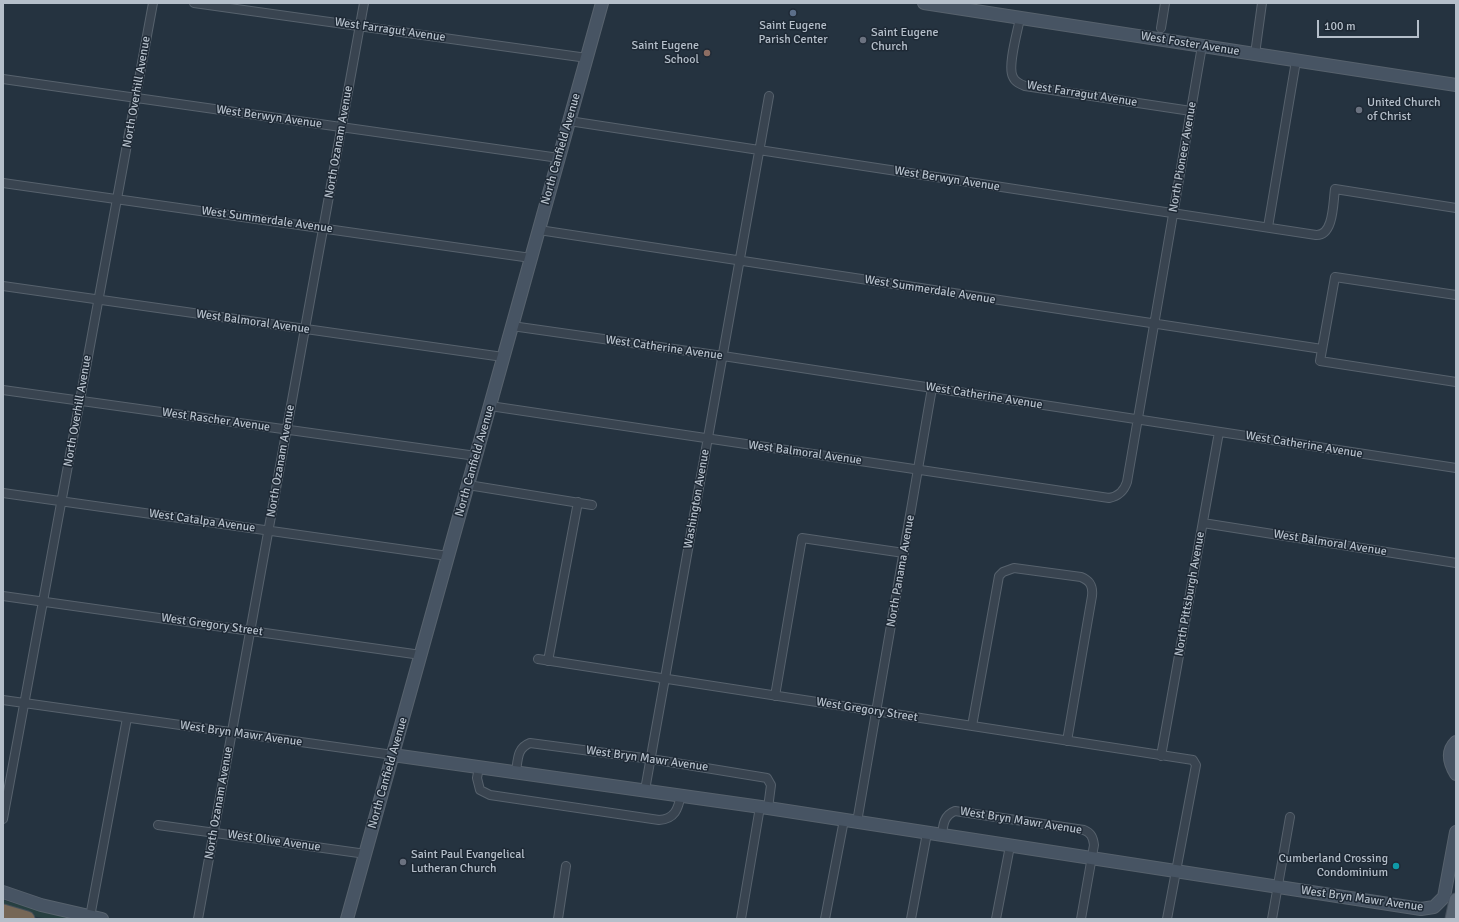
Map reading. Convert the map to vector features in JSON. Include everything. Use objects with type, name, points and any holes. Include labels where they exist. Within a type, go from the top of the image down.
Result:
[{"type":"highway","points":[[3,912],[27,919]]},
{"type":"main road","points":[[1452,919],[1456,900]]},
{"type":"street","name":"North Overhill Avenue","points":[[3,819],[153,3]]},
{"type":"street","name":"West Farragut Avenue","points":[[194,3],[587,58]]},
{"type":"street","name":"North Ozanam Avenue","points":[[198,919],[364,3]]},
{"type":"street","name":"North Canfield Avenue","points":[[347,919],[602,3]]},
{"type":"street","name":"West Foster Avenue","points":[[924,3],[1456,85]]},
{"type":"street","points":[[1161,28],[1165,3]]},
{"type":"street","points":[[1255,54],[1262,3]]},
{"type":"street","name":"West Farragut Avenue","points":[[1020,18],[1011,70],[1014,80],[1020,84],[1191,111]]},
{"type":"street","name":"North Pioneer Avenue","points":[[1138,419],[1202,46]]},
{"type":"street","points":[[1268,227],[1296,60]]},
{"type":"street","name":"West Berwyn Avenue","points":[[3,79],[559,158]]},
{"type":"street","name":"Washington Avenue","points":[[645,790],[769,96]]},
{"type":"street","name":"West Berwyn Avenue","points":[[569,121],[1316,234],[1325,233],[1329,226],[1335,189],[1456,208]]},
{"type":"street","name":"West Summerdale Avenue","points":[[3,183],[531,258]]},
{"type":"street","name":"West Summerdale Avenue","points":[[539,230],[1322,349]]},
{"type":"street","points":[[1456,295],[1335,277],[1320,361],[1456,382]]},
{"type":"street","name":"West Balmoral Avenue","points":[[3,286],[503,357]]},
{"type":"street","name":"West Catherine Avenue","points":[[512,326],[723,356],[1456,468]]},
{"type":"street","name":"North Panama Avenue","points":[[857,822],[932,388]]},
{"type":"street","name":"West Rascher Avenue","points":[[3,390],[476,456]]},
{"type":"street","name":"West Balmoral Avenue","points":[[490,406],[1109,498],[1123,491],[1127,482],[1138,419]]},
{"type":"street","name":"North Pittsburgh Avenue","points":[[1161,756],[1219,432]]},
{"type":"street","points":[[468,485],[592,505]]},
{"type":"street","name":"West Catalpa Avenue","points":[[3,493],[448,556]]},
{"type":"street","points":[[548,661],[578,502]]},
{"type":"street","name":"West Balmoral Avenue","points":[[1203,523],[1456,563]]},
{"type":"street","points":[[775,696],[802,538],[904,553]]},
{"type":"street","points":[[972,726],[997,582],[1003,572],[1014,568],[1081,578],[1086,579],[1091,585],[1092,596],[1067,741]]},
{"type":"street","name":"West Gregory Street","points":[[3,596],[421,655]]},
{"type":"street","name":"West Gregory Street","points":[[538,659],[1195,762],[1196,765],[1176,871]]},
{"type":"street","name":"West Bryn Mawr Avenue","points":[[3,700],[764,807],[1421,909],[1434,907],[1444,897],[1456,832]]},
{"type":"street","points":[[3,892],[42,905],[96,918],[127,718]]},
{"type":"street","points":[[1456,742],[1452,745],[1450,759],[1456,774]]},
{"type":"street","name":"West Bryn Mawr Avenue","points":[[516,772],[519,752],[521,748],[530,743],[651,759],[767,778],[771,785],[764,807]]},
{"type":"street","points":[[479,767],[477,778],[480,790],[490,795],[659,820],[672,816],[679,806],[681,795]]},
{"type":"street","points":[[741,919],[764,807]]},
{"type":"street","name":"West Bryn Mawr Avenue","points":[[942,835],[946,818],[950,813],[955,811],[1084,830],[1092,836],[1094,845],[1092,859]]},
{"type":"street","points":[[1272,919],[1290,817]]},
{"type":"street","points":[[825,919],[844,820]]},
{"type":"street","name":"West Olive Avenue","points":[[158,825],[366,854]]},
{"type":"street","points":[[911,919],[927,833]]},
{"type":"street","points":[[996,919],[1010,846]]},
{"type":"street","points":[[1081,919],[1092,859]]},
{"type":"street","points":[[558,919],[566,866]]},
{"type":"street","points":[[1167,919],[1176,871]]},
{"type":"green space","points":[[3,900],[71,919],[52,919],[21,914],[3,908]]},
{"type":"place","name":"Saint Eugene Parish Center","points":[[793,13]]},
{"type":"place","name":"Saint Eugene Church","points":[[863,40]]},
{"type":"place","name":"Saint Eugene School","points":[[707,53]]},
{"type":"place","name":"United Church of Christ","points":[[1359,110]]},
{"type":"place","name":"Saint Paul Evangelical Lutheran Church","points":[[403,862]]},
{"type":"place","name":"Cumberland Crossing Condominium","points":[[1396,866]]}]
